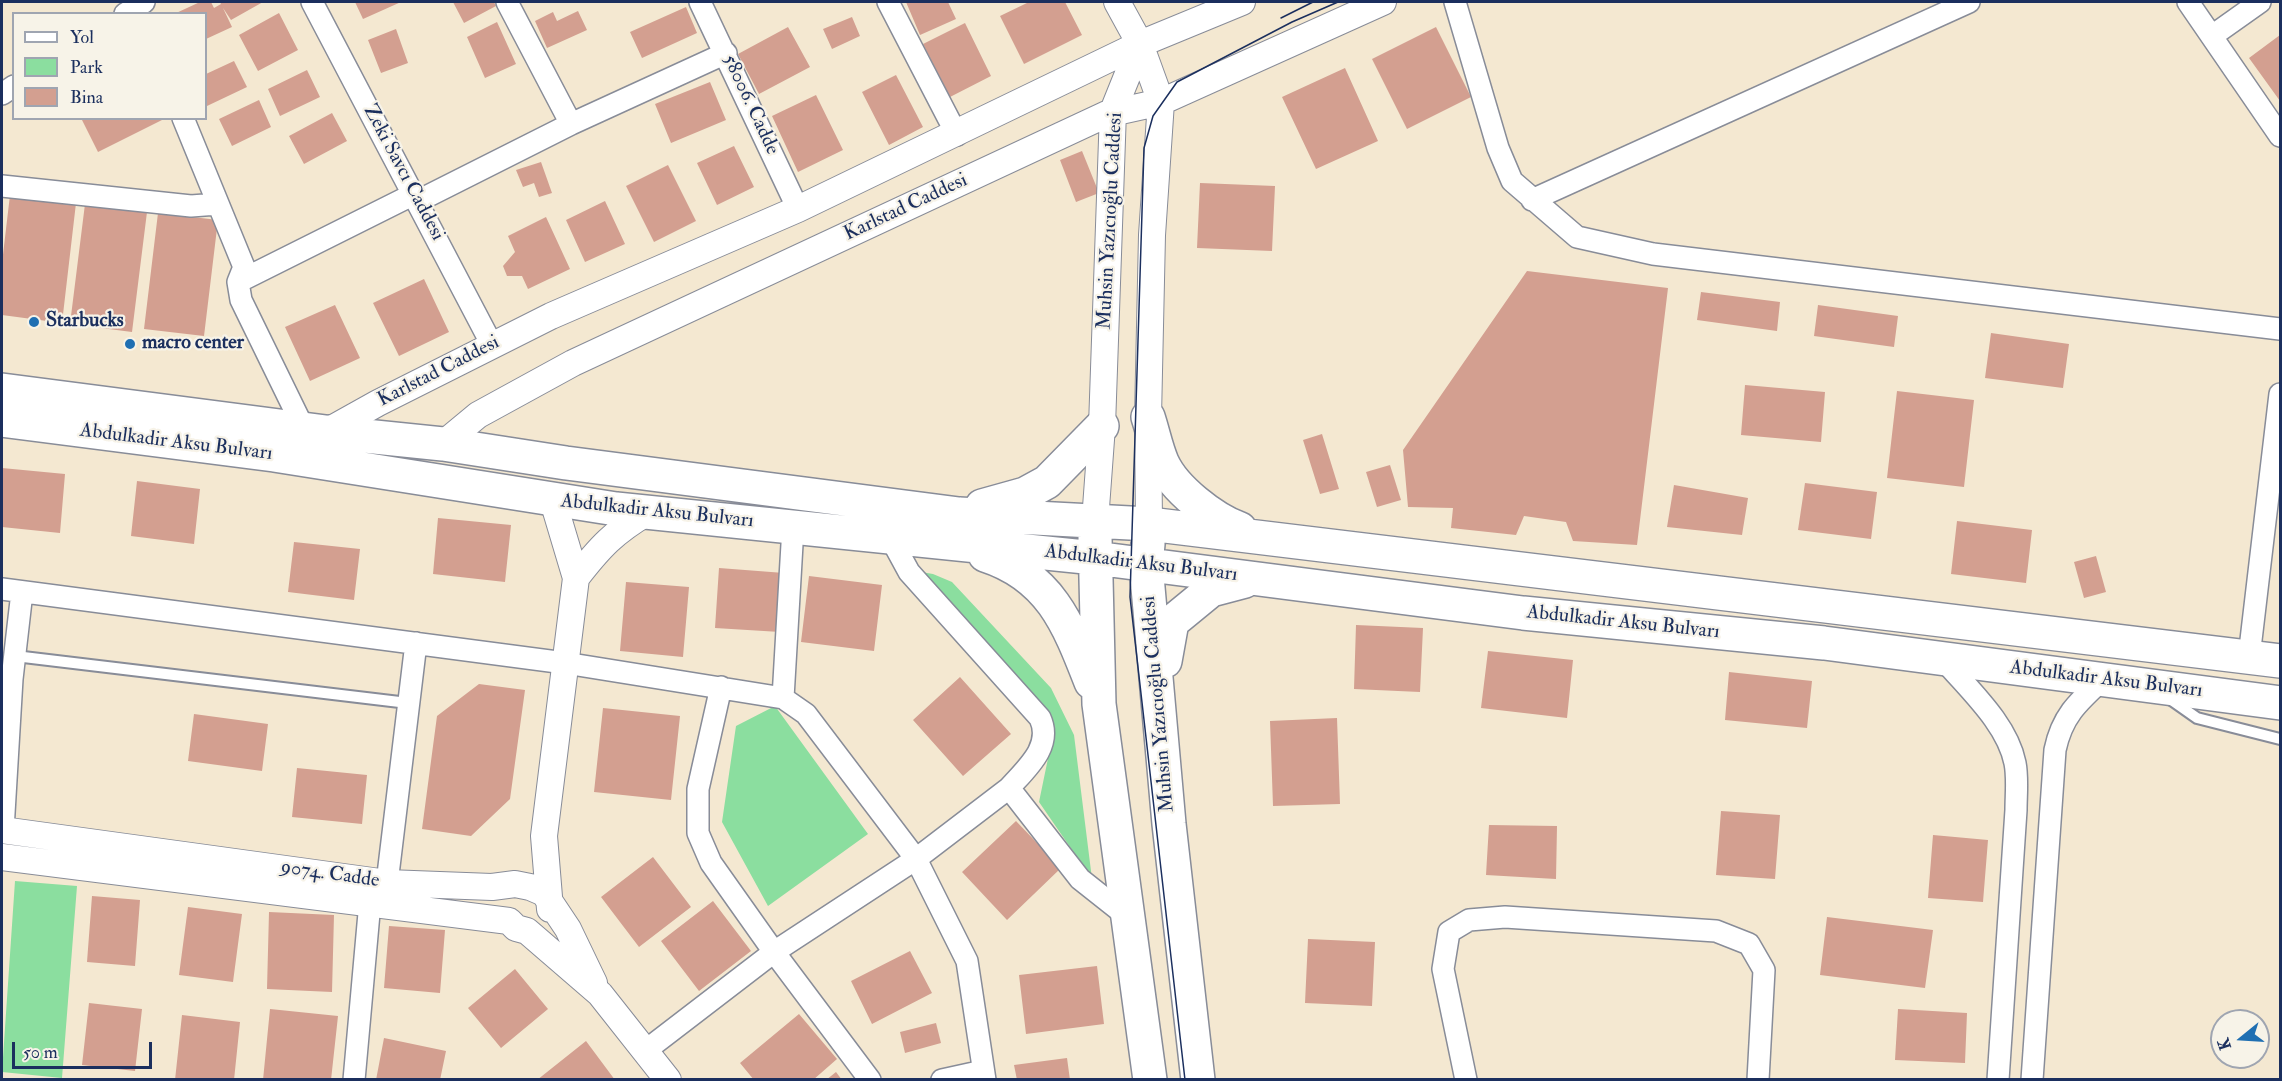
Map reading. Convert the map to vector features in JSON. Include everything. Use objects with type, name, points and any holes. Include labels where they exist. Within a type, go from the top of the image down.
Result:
[{"type":"main road","name":"Abdulkadir Aksu Bulvarı","points":[[2,390],[315,431],[443,444],[576,464],[953,528],[1095,558],[1522,612],[1824,643],[2280,703]]},
{"type":"main road","points":[[1148,417],[1163,464],[1184,491],[1204,509],[1227,524],[1266,539]]},
{"type":"main road","name":"Abdulkadir Aksu Bulvarı","points":[[2,420],[274,455],[554,501],[648,512],[890,537],[953,528],[1095,521],[1149,524],[2265,659]]},
{"type":"main road","points":[[953,528],[1047,482],[1102,426]]},
{"type":"main road","name":"Muhsin Yazıcıoğlu Caddesi","points":[[1095,521],[1099,704],[1150,1080]]},
{"type":"main road","name":"Muhsin Yazıcıoğlu Caddesi","points":[[1149,524],[1146,565],[1169,824],[1198,1080]]},
{"type":"main road","points":[[953,528],[1011,563],[1040,587],[1062,613],[1099,704]]},
{"type":"main road","points":[[1161,714],[1166,644],[1173,622],[1211,590],[1255,578]]},
{"type":"street","name":"Zeki Savcı Caddesi","points":[[312,2],[492,345]]},
{"type":"street","points":[[507,2],[571,124]]},
{"type":"street","name":"58006. Cadde","points":[[700,2],[798,209]]},
{"type":"street","points":[[888,2],[957,135]]},
{"type":"street","points":[[1117,2],[1140,44]]},
{"type":"street","name":"Karlstad Caddesi","points":[[315,431],[378,403],[551,316],[798,209],[957,135],[1140,44],[1242,2]]},
{"type":"street","name":"Karlstad Caddesi","points":[[443,444],[478,414],[573,363],[1113,111],[1161,102],[1383,2]]},
{"type":"street","points":[[1455,2],[1498,148],[1512,181],[1577,237],[1653,254],[2280,329]]},
{"type":"street","points":[[1532,200],[1969,2]]},
{"type":"street","points":[[2188,2],[2280,136]]},
{"type":"street","points":[[2212,36],[2260,2]]},
{"type":"street","name":"Muhsin Yazıcıoğlu Caddesi","points":[[1140,44],[1161,102],[1152,235],[1148,417],[1149,524]]},
{"type":"street","name":"Muhsin Yazıcıoğlu Caddesi","points":[[1095,521],[1102,426],[1113,111],[1140,44]]},
{"type":"street","points":[[238,282],[726,53]]},
{"type":"street","points":[[184,120],[244,267],[238,282],[241,300],[315,431]]},
{"type":"street","points":[[2,186],[191,206],[218,204]]},
{"type":"street","points":[[2265,659],[2280,394]]},
{"type":"street","points":[[544,836],[531,864],[515,884],[506,901],[518,926],[539,928],[547,921],[550,903],[544,836],[576,578],[554,501]]},
{"type":"street","points":[[576,578],[597,551],[618,530],[648,512]]},
{"type":"street","points":[[783,698],[793,526]]},
{"type":"street","points":[[645,1051],[774,952],[916,859],[1010,788],[1042,745],[1045,730],[1040,718],[909,572],[890,537]]},
{"type":"street","points":[[2,830],[7,678],[15,657],[12,590],[566,663],[783,698],[806,714],[916,859],[967,961],[984,1076],[942,1080]]},
{"type":"street","points":[[354,1080],[378,893],[416,643]]},
{"type":"street","points":[[1943,658],[1991,717],[2008,743],[2014,761],[2016,788],[1998,1080]]},
{"type":"street","points":[[2032,1080],[2055,750],[2062,723],[2103,679]]},
{"type":"street","points":[[721,687],[698,789],[699,833],[711,863],[870,1080]]},
{"type":"street","points":[[2016,788],[2035,784],[2052,789]]},
{"type":"street","points":[[1010,788],[1080,879],[1128,917]]},
{"type":"street","name":"9074. Cadde","points":[[2,830],[378,893],[518,926],[600,994],[668,1080]]},
{"type":"street","name":"9074. Cadde","points":[[2,857],[378,893],[515,884],[544,893],[568,929],[600,994]]},
{"type":"street","points":[[1466,1080],[1443,969],[1449,932],[1470,920],[1505,917],[1716,930],[1749,944],[1764,970],[1758,1080]]},
{"type":"lane","points":[[15,657],[408,703]]},
{"type":"lane","points":[[2150,685],[2198,718],[2280,739]]},
{"type":"green space","points":[[915,571],[933,574],[952,582],[1051,688],[1074,735],[1092,879],[1039,802],[1052,739]]},
{"type":"green space","points":[[775,706],[868,834],[768,906],[722,822],[736,726]]},
{"type":"green space","points":[[15,881],[77,886],[62,1078],[2,1072]]},
{"type":"building","points":[[200,2],[211,2],[214,8],[221,4],[220,2],[263,2],[231,20],[223,8],[232,27],[207,39],[207,12],[178,12]]},
{"type":"building","points":[[355,2],[401,2],[363,19]]},
{"type":"building","points":[[453,2],[494,2],[496,6],[464,23]]},
{"type":"building","points":[[906,2],[948,2],[956,19],[920,35]]},
{"type":"building","points":[[1029,2],[1065,2],[1082,35],[1024,64],[1000,16]]},
{"type":"building","points":[[686,7],[697,33],[642,58],[630,32]]},
{"type":"building","points":[[578,11],[587,30],[547,48],[535,21],[553,12],[557,21]]},
{"type":"building","points":[[279,13],[298,50],[258,71],[239,35]]},
{"type":"building","points":[[852,17],[860,36],[832,49],[823,29]]},
{"type":"building","points":[[497,22],[516,64],[485,78],[467,37]]},
{"type":"building","points":[[965,23],[991,76],[950,97],[923,44]]},
{"type":"building","points":[[788,27],[810,67],[759,94],[738,54]]},
{"type":"building","points":[[1436,27],[1471,97],[1407,129],[1372,59]]},
{"type":"building","points":[[396,29],[408,63],[381,73],[368,40]]},
{"type":"building","points":[[2280,35],[2280,101],[2249,58]]},
{"type":"building","points":[[234,61],[247,87],[207,106],[207,74]]},
{"type":"building","points":[[1345,68],[1378,141],[1316,169],[1282,97]]},
{"type":"building","points":[[307,70],[320,97],[280,116],[268,89]]},
{"type":"building","points":[[896,75],[923,127],[889,145],[862,92]]},
{"type":"building","points":[[710,82],[726,120],[671,143],[655,104]]},
{"type":"building","points":[[816,95],[843,150],[798,172],[772,116]]},
{"type":"building","points":[[259,100],[271,127],[232,146],[219,119]]},
{"type":"building","points":[[332,113],[347,141],[304,164],[289,136]]},
{"type":"building","points":[[82,120],[162,120],[98,152]]},
{"type":"building","points":[[734,146],[754,187],[717,205],[697,163]]},
{"type":"building","points":[[1082,151],[1099,193],[1076,202],[1060,160]]},
{"type":"building","points":[[541,162],[552,193],[539,197],[534,183],[523,187],[516,170]]},
{"type":"building","points":[[668,165],[696,221],[654,242],[626,186]]},
{"type":"building","points":[[1200,183],[1275,186],[1272,251],[1197,248]]},
{"type":"building","points":[[10,195],[76,203],[62,323],[2,315],[2,263]]},
{"type":"building","points":[[605,201],[625,244],[585,262],[566,220]]},
{"type":"building","points":[[85,204],[147,212],[132,332],[70,324]]},
{"type":"building","points":[[158,213],[218,220],[204,336],[144,329]]},
{"type":"building","points":[[546,217],[570,269],[528,289],[522,276],[507,276],[503,266],[515,252],[508,236]]},
{"type":"building","points":[[1527,271],[1668,288],[1637,545],[1573,541],[1566,522],[1524,516],[1516,535],[1451,528],[1453,508],[1408,507],[1403,450]]},
{"type":"building","points":[[424,279],[449,332],[399,356],[373,303]]},
{"type":"building","points":[[1701,292],[1780,302],[1777,331],[1697,320]]},
{"type":"building","points":[[335,305],[360,358],[310,381],[285,327]]},
{"type":"building","points":[[1818,305],[1898,316],[1894,347],[1814,336]]},
{"type":"building","points":[[1991,333],[2069,344],[2063,388],[1985,378]]},
{"type":"building","points":[[1745,385],[1825,392],[1821,442],[1741,435]]},
{"type":"building","points":[[1897,391],[1974,400],[1964,487],[1887,478]]},
{"type":"building","points":[[1322,434],[1339,489],[1320,494],[1303,440]]},
{"type":"building","points":[[1390,465],[1401,500],[1377,507],[1366,472]]},
{"type":"building","points":[[2,468],[65,474],[60,533],[2,527]]},
{"type":"building","points":[[137,481],[200,489],[194,544],[131,536]]},
{"type":"building","points":[[1805,483],[1877,492],[1871,539],[1798,530]]},
{"type":"building","points":[[1674,485],[1748,498],[1742,535],[1667,527]]},
{"type":"building","points":[[438,518],[511,525],[505,582],[433,574]]},
{"type":"building","points":[[1957,521],[2032,530],[2026,583],[1951,574]]},
{"type":"building","points":[[294,542],[360,549],[354,600],[288,592]]},
{"type":"building","points":[[2096,556],[2106,592],[2084,598],[2074,562]]},
{"type":"building","points":[[719,568],[784,573],[780,632],[715,628]]},
{"type":"building","points":[[809,576],[882,585],[874,651],[801,642]]},
{"type":"building","points":[[626,582],[689,587],[683,657],[620,651]]},
{"type":"building","points":[[1356,625],[1423,628],[1420,692],[1354,689]]},
{"type":"building","points":[[1488,651],[1573,660],[1567,718],[1481,708]]},
{"type":"building","points":[[1729,672],[1812,681],[1807,728],[1725,720]]},
{"type":"building","points":[[960,677],[1011,734],[963,776],[913,720]]},
{"type":"building","points":[[479,684],[525,690],[510,799],[471,836],[422,829],[437,716]]},
{"type":"building","points":[[603,708],[680,716],[671,800],[594,792]]},
{"type":"building","points":[[194,714],[268,724],[262,771],[188,761]]},
{"type":"building","points":[[1337,718],[1340,804],[1273,806],[1270,721]]},
{"type":"building","points":[[297,768],[367,775],[362,824],[292,817]]},
{"type":"building","points":[[1721,811],[1780,815],[1775,879],[1716,875]]},
{"type":"building","points":[[1016,821],[1061,868],[1007,920],[962,872]]},
{"type":"building","points":[[1489,825],[1557,826],[1556,879],[1486,875]]},
{"type":"building","points":[[1933,835],[1988,840],[1983,902],[1928,898]]},
{"type":"building","points":[[653,857],[691,907],[639,947],[601,897]]},
{"type":"building","points":[[92,896],[140,900],[135,966],[87,962]]},
{"type":"building","points":[[713,901],[751,951],[699,991],[661,941]]},
{"type":"building","points":[[188,907],[242,914],[233,982],[179,975]]},
{"type":"building","points":[[269,912],[334,915],[332,992],[267,989]]},
{"type":"building","points":[[1827,917],[1933,930],[1925,988],[1820,975]]},
{"type":"building","points":[[389,926],[445,930],[440,993],[384,988]]},
{"type":"building","points":[[1308,939],[1375,942],[1372,1006],[1305,1003]]},
{"type":"building","points":[[910,951],[932,993],[872,1024],[851,981]]},
{"type":"building","points":[[1097,966],[1104,1024],[1026,1034],[1019,975]]},
{"type":"building","points":[[515,969],[548,1009],[501,1048],[468,1008]]},
{"type":"building","points":[[89,1003],[142,1009],[135,1071],[82,1065]]},
{"type":"building","points":[[270,1009],[338,1016],[331,1080],[263,1080]]},
{"type":"building","points":[[1898,1009],[1967,1013],[1965,1063],[1895,1060]]},
{"type":"building","points":[[799,1014],[837,1059],[813,1080],[754,1080],[740,1063]]},
{"type":"building","points":[[182,1015],[240,1022],[234,1080],[175,1080]]},
{"type":"building","points":[[936,1023],[941,1043],[905,1053],[900,1032]]},
{"type":"building","points":[[384,1038],[446,1051],[440,1080],[376,1080]]},
{"type":"building","points":[[586,1041],[615,1080],[537,1080]]},
{"type":"building","points":[[1067,1058],[1070,1080],[1017,1080],[1014,1065]]},
{"type":"building","points":[[836,1072],[842,1080],[826,1080]]},
{"type":"tram line","points":[[1281,18],[1313,2]]},
{"type":"tram line","points":[[1185,1080],[1130,597],[1144,148],[1153,116],[1177,82],[1292,22],[1338,2]]},
{"type":"place","name":"Starbucks","points":[[34,322]]},
{"type":"place","name":"macro center","points":[[130,344]]}]
